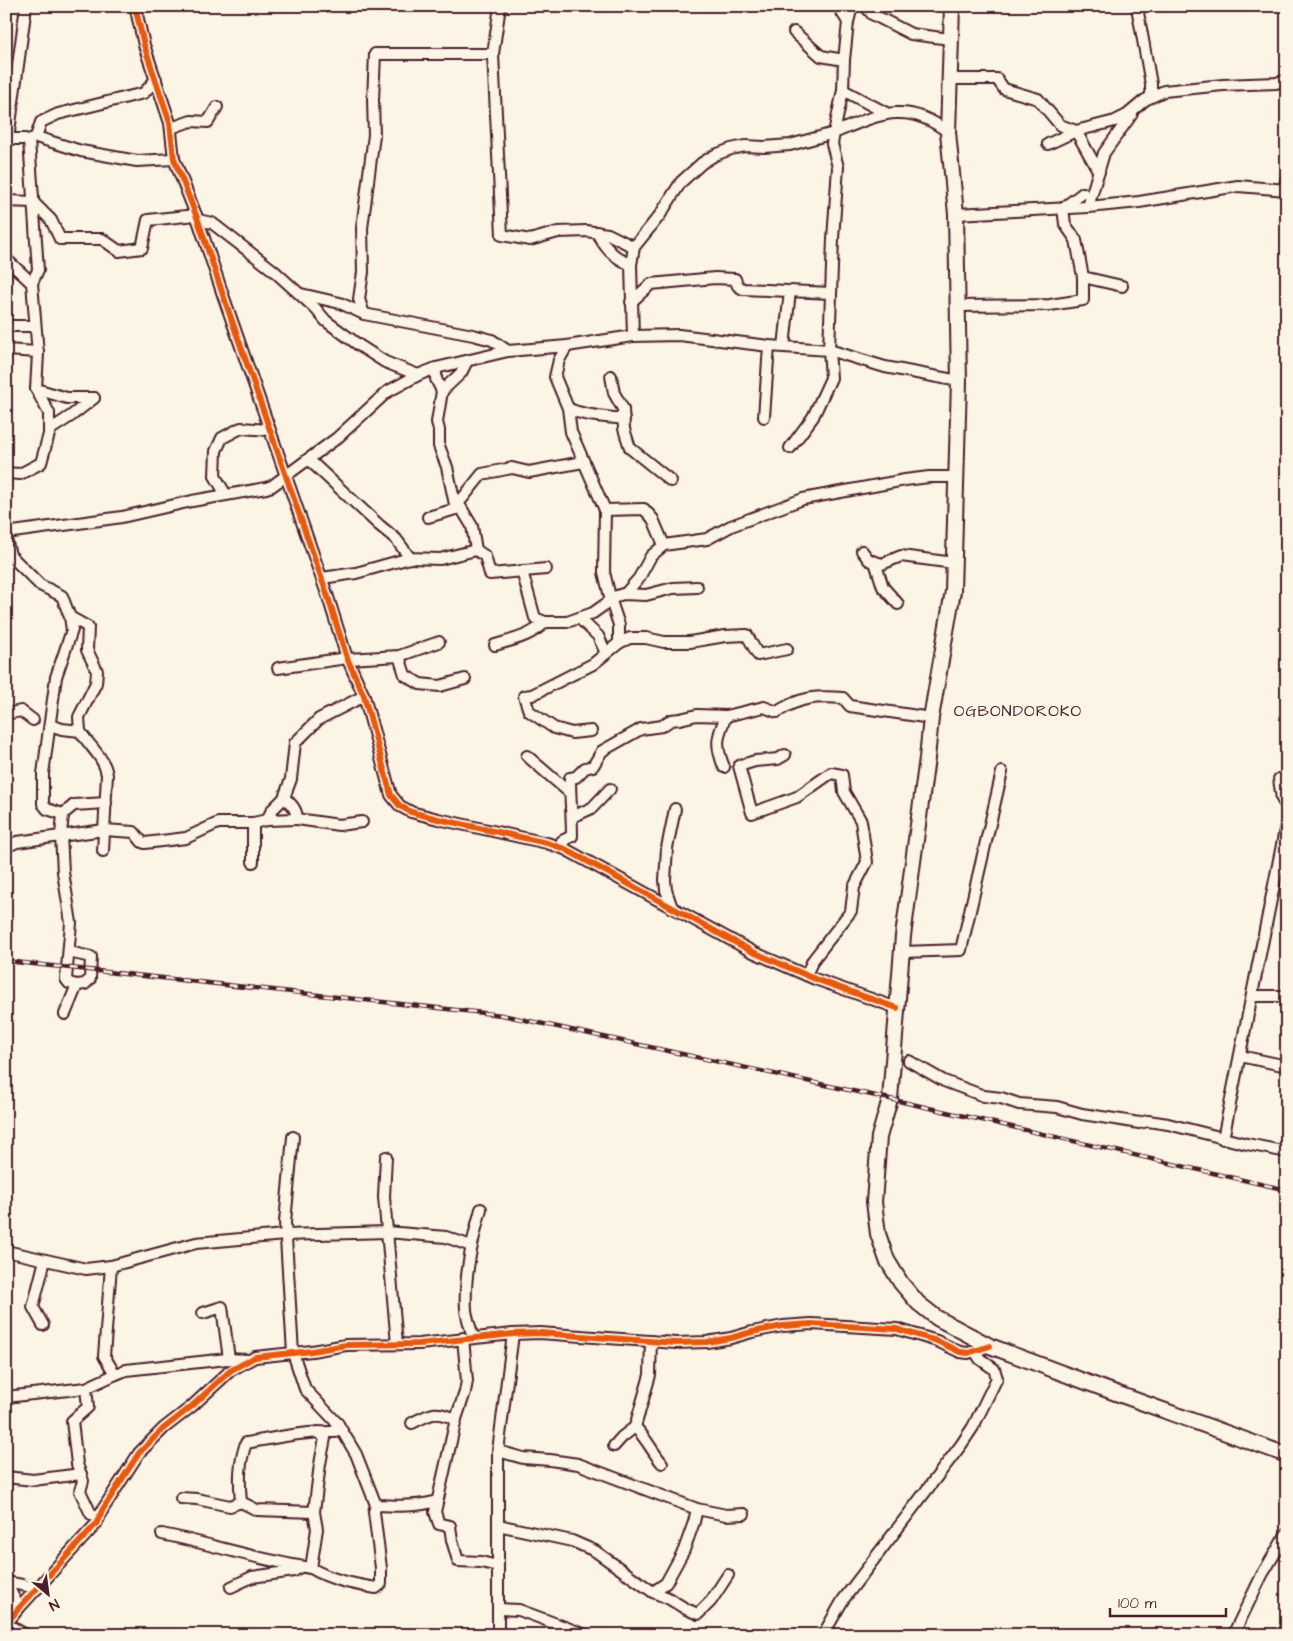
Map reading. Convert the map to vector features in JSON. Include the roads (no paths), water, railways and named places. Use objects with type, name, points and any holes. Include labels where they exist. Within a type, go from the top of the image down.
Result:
[{"type":"main road","points":[[952,6],[948,132],[956,214],[959,381],[953,591],[930,718],[928,758],[902,952],[890,1099],[879,1137],[874,1202],[878,1234],[887,1260],[901,1283],[918,1302],[937,1318],[990,1346],[1287,1455]]},
{"type":"street","points":[[26,6],[7,139],[32,139],[81,152],[137,161],[174,159]]},
{"type":"street","points":[[135,6],[144,45],[171,128],[174,159],[197,217],[269,430],[322,578],[347,659],[364,696],[391,794],[400,806],[411,812],[547,843],[565,849],[753,952],[806,975],[897,1008]]},
{"type":"street","points":[[500,6],[493,54],[502,235],[530,240],[558,232],[586,231],[608,234],[634,247]]},
{"type":"street","points":[[838,6],[848,22]]},
{"type":"street","points":[[790,448],[813,416],[831,378],[829,350],[838,167],[832,144],[843,90],[848,22],[852,6]]},
{"type":"street","points":[[865,6],[872,14],[911,34],[950,39]]},
{"type":"street","points":[[1137,7],[1151,84],[1151,97]]},
{"type":"street","points":[[794,32],[821,56],[844,60]]},
{"type":"street","points":[[364,314],[359,299],[363,272],[362,228],[374,135],[375,54],[493,54]]},
{"type":"street","points":[[6,473],[20,474],[41,463],[49,434],[49,413],[36,389],[38,352],[32,283],[38,270],[33,202],[32,139],[41,122],[58,114],[144,93],[156,79]]},
{"type":"street","points":[[949,80],[997,79],[1004,88],[1038,99],[1060,125],[1076,131],[1099,172]]},
{"type":"street","points":[[1048,144],[1076,131],[1115,122],[1151,97],[1170,90],[1276,83],[1287,80]]},
{"type":"street","points":[[843,90],[886,113]]},
{"type":"street","points":[[1088,207],[1104,154],[1137,107]]},
{"type":"street","points":[[171,128],[191,120],[208,122],[217,108]]},
{"type":"street","points":[[616,257],[634,247],[660,216],[681,182],[702,163],[715,155],[745,146],[790,145],[834,133],[886,113],[919,115],[932,120],[948,132]]},
{"type":"street","points":[[956,214],[1088,207],[1139,202],[1238,186],[1285,190],[1287,177]]},
{"type":"street","points":[[1064,208],[1082,193]]},
{"type":"street","points":[[6,201],[33,202],[51,220],[60,239],[102,239],[119,251],[142,248],[148,220],[197,217],[212,223],[273,270],[315,308],[326,321],[385,362],[418,375]]},
{"type":"street","points":[[958,306],[1050,305],[1083,300],[1082,277],[1076,240],[1065,224],[1064,208]]},
{"type":"street","points":[[597,232],[606,249],[630,265]]},
{"type":"street","points":[[633,336],[630,265],[634,247]]},
{"type":"street","points":[[6,260],[32,283]]},
{"type":"street","points":[[1082,277],[1122,286]]},
{"type":"street","points":[[631,302],[651,284],[715,278],[735,279],[738,286],[742,289],[831,293]]},
{"type":"street","points":[[784,347],[790,291]]},
{"type":"street","points":[[299,293],[340,303],[364,314],[473,334],[492,340],[508,351]]},
{"type":"street","points":[[6,326],[35,326]]},
{"type":"street","points":[[6,533],[122,517],[192,501],[272,486],[337,438],[387,392],[418,375],[436,368],[508,351],[567,346],[633,336],[679,336],[769,346],[829,350],[884,367],[959,381]]},
{"type":"street","points":[[567,346],[559,360],[555,377],[568,408],[571,432],[605,510],[604,572],[619,625],[619,643]]},
{"type":"street","points":[[764,417],[769,346]]},
{"type":"street","points":[[6,350],[38,352]]},
{"type":"street","points":[[442,391],[461,373],[467,361]]},
{"type":"street","points":[[436,368],[436,379],[442,391],[437,422],[439,446],[447,466],[456,506]]},
{"type":"street","points":[[611,376],[614,393],[623,409],[624,429],[630,448],[671,481]]},
{"type":"street","points":[[36,389],[67,398],[94,398],[52,429],[49,434]]},
{"type":"street","points":[[568,408],[573,411],[593,415],[624,419]]},
{"type":"street","points":[[226,495],[216,476],[216,451],[222,438],[241,428],[269,430]]},
{"type":"street","points":[[308,459],[396,539],[410,558]]},
{"type":"street","points":[[428,517],[456,506],[482,474],[512,468],[530,472],[583,462]]},
{"type":"street","points":[[626,594],[639,578],[651,556],[664,544],[707,539],[724,529],[803,499],[905,480],[930,477],[957,477]]},
{"type":"street","points":[[456,506],[460,506],[472,526],[476,550],[485,556],[490,574],[546,569]]},
{"type":"street","points":[[605,510],[644,509],[653,519],[664,544]]},
{"type":"street","points":[[6,539],[10,554],[28,573],[40,585],[62,596],[70,617],[72,630],[56,677],[43,774],[43,804],[47,809],[63,814]]},
{"type":"street","points":[[322,578],[356,573],[410,558],[440,559],[476,550]]},
{"type":"street","points":[[862,551],[869,560],[882,564],[901,556],[954,563]]},
{"type":"street","points":[[874,562],[883,587],[898,604]]},
{"type":"street","points":[[522,571],[535,618],[545,622],[567,622],[593,613],[617,596],[626,594],[646,595],[673,588],[697,587]]},
{"type":"street","points":[[70,617],[88,627],[87,650],[98,671],[96,683],[79,717],[80,731],[106,765],[103,851]]},
{"type":"street","points":[[579,618],[598,636],[606,654]]},
{"type":"street","points":[[495,645],[525,636],[541,627],[545,622]]},
{"type":"street","points":[[591,731],[572,733],[554,728],[529,711],[524,696],[532,695],[593,664],[619,643],[630,638],[646,638],[664,642],[690,642],[725,636],[747,635],[758,655],[786,649]]},
{"type":"street","points":[[278,668],[347,659],[399,656],[439,642]]},
{"type":"street","points":[[399,656],[405,675],[420,684],[440,686],[465,678]]},
{"type":"street","points":[[267,820],[272,810],[284,798],[290,779],[295,743],[319,719],[364,696]]},
{"type":"street","points":[[565,849],[562,841],[572,836],[570,778],[576,777],[585,768],[593,766],[602,751],[641,730],[662,726],[671,720],[680,720],[697,715],[726,716],[764,707],[777,712],[802,699],[814,697],[843,698],[850,706],[930,718]]},
{"type":"street","points":[[6,714],[21,711],[32,720]]},
{"type":"street","points":[[724,767],[718,752],[719,734],[726,716]]},
{"type":"street","points":[[50,725],[62,729],[80,731]]},
{"type":"street","points":[[785,755],[778,759],[755,761],[739,766],[752,813],[797,797],[830,773],[842,775],[844,792],[861,821],[867,862],[854,887],[851,911],[813,960],[806,975]]},
{"type":"street","points":[[527,756],[570,793]]},
{"type":"street","points":[[902,952],[961,950],[1002,772]]},
{"type":"street","points":[[1279,779],[1282,799],[1287,807]]},
{"type":"street","points":[[572,817],[592,808],[610,789]]},
{"type":"street","points":[[284,798],[291,803],[297,814],[297,819]]},
{"type":"street","points":[[69,952],[91,957],[90,979],[85,984],[77,986],[69,984],[66,979],[71,923],[63,872],[61,835],[63,814],[74,805],[106,803]]},
{"type":"street","points":[[672,908],[665,880],[667,848],[675,809]]},
{"type":"street","points":[[6,847],[17,842],[104,830],[134,832],[145,843],[186,838],[218,822],[254,823],[267,820],[297,819],[339,825],[362,822]]},
{"type":"street","points":[[1223,1139],[1287,820]]},
{"type":"street","points":[[253,862],[254,823]]},
{"type":"street","points":[[65,1014],[77,986]]},
{"type":"street","points":[[1252,996],[1287,996]]},
{"type":"street","points":[[1240,1056],[1287,1066]]},
{"type":"street","points":[[909,1060],[944,1081],[984,1096],[1001,1098],[1019,1104],[1057,1107],[1082,1114],[1139,1123],[1148,1121],[1168,1124],[1223,1139],[1287,1152]]},
{"type":"street","points":[[162,1534],[264,1560],[306,1567],[353,1584],[376,1588],[381,1584],[381,1568],[374,1512],[376,1505],[356,1454],[338,1424],[305,1389],[294,1353],[286,1235],[293,1137]]},
{"type":"street","points":[[386,1156],[384,1197],[397,1344]]},
{"type":"street","points":[[481,1209],[471,1246],[466,1311],[468,1381],[453,1427],[435,1512],[439,1524],[450,1526],[458,1562],[481,1562],[498,1566]]},
{"type":"street","points":[[6,1252],[86,1269],[111,1266],[196,1243],[286,1235],[387,1232],[446,1237],[471,1246]]},
{"type":"street","points":[[43,1325],[34,1307],[45,1260]]},
{"type":"street","points":[[111,1266],[104,1356],[115,1374]]},
{"type":"street","points":[[203,1313],[222,1307],[229,1359]]},
{"type":"street","points":[[26,1635],[6,1624],[96,1524],[108,1501],[139,1453],[164,1428],[191,1407],[230,1371],[255,1357],[346,1345],[419,1344],[513,1334],[676,1343],[707,1342],[783,1326],[811,1324],[897,1329],[937,1341],[960,1352],[975,1351],[990,1346]]},
{"type":"street","points":[[497,1635],[498,1451],[513,1334]]},
{"type":"street","points":[[614,1446],[635,1427],[650,1375],[652,1341]]},
{"type":"street","points":[[824,1635],[843,1600],[961,1445],[972,1427],[997,1378],[994,1369],[980,1359],[975,1351]]},
{"type":"street","points":[[6,1397],[86,1388],[126,1370],[229,1359],[249,1360]]},
{"type":"street","points":[[86,1388],[88,1408],[72,1421],[77,1464],[83,1481],[80,1491],[91,1514],[99,1518]]},
{"type":"street","points":[[412,1423],[434,1412],[456,1419]]},
{"type":"street","points":[[241,1502],[239,1476],[242,1454],[246,1443],[318,1432],[335,1432],[338,1424]]},
{"type":"street","points":[[635,1427],[646,1437],[662,1463]]},
{"type":"street","points":[[306,1567],[317,1529],[314,1512],[325,1438],[318,1432]]},
{"type":"street","points":[[498,1451],[523,1458],[578,1464],[696,1508],[726,1515],[744,1514]]},
{"type":"street","points":[[6,1477],[33,1480],[80,1474]]},
{"type":"street","points":[[181,1498],[197,1499],[230,1506],[241,1502],[257,1510],[314,1512]]},
{"type":"street","points":[[376,1505],[406,1506],[437,1502]]},
{"type":"street","points":[[654,1592],[666,1583],[684,1550],[694,1522],[696,1508]]},
{"type":"street","points":[[498,1525],[572,1541],[595,1551],[654,1592],[698,1614],[711,1601],[728,1575]]},
{"type":"street","points":[[1233,1635],[1262,1575],[1287,1533]]},
{"type":"street","points":[[231,1587],[252,1576],[294,1571],[306,1567]]},
{"type":"street","points":[[6,1582],[38,1588]]},
{"type":"street","points":[[6,1582],[19,1608]]},
{"type":"street","points":[[498,1609],[519,1610],[586,1635]]},
{"type":"railway","points":[[6,961],[502,1015],[890,1099],[1287,1190]]},
{"type":"district","name":"OGBONDOROKO","points":[[1018,711]]}]
